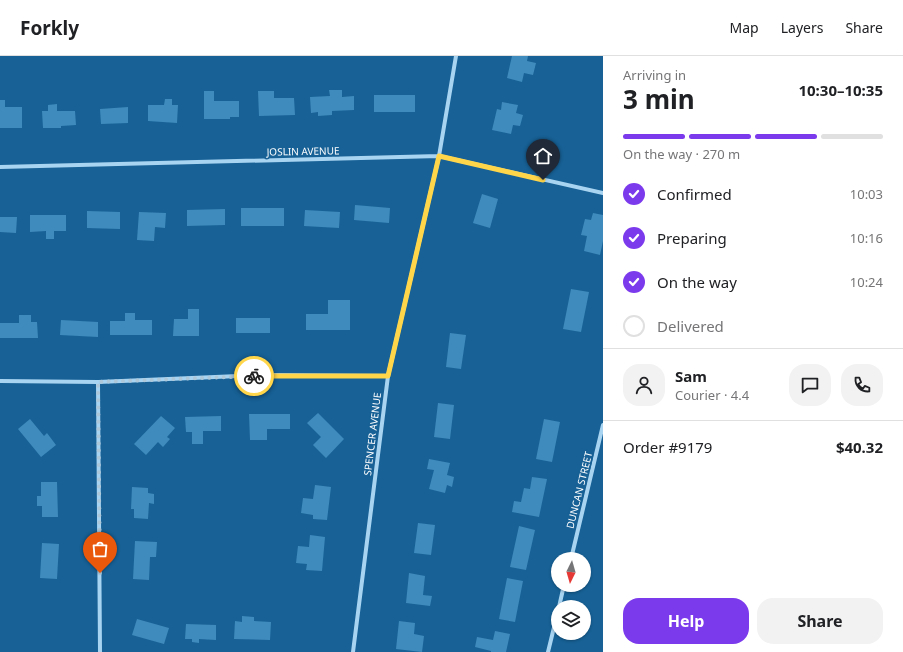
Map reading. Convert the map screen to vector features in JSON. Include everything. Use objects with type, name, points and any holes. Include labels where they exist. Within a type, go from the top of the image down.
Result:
[{"type":"street","name":"SPENCER AVENUE","points":[[352,652],[388,376],[439,156],[456,56]]},
{"type":"street","name":"JOSLIN AVENUE","points":[[0,166],[439,156],[603,193]]},
{"type":"street","points":[[0,381],[98,382],[264,375],[388,376]]},
{"type":"street","points":[[98,382],[100,652]]},
{"type":"street","name":"DUNCAN STREET","points":[[572,552],[603,425]]},
{"type":"street","points":[[548,652],[551,640]]},
{"type":"building","points":[[512,56],[528,56],[527,61],[536,63],[533,75],[524,73],[522,82],[507,78]]},
{"type":"building","points":[[329,90],[342,90],[342,97],[354,96],[354,110],[332,111],[332,115],[318,116],[318,112],[311,113],[310,97],[330,96]]},
{"type":"building","points":[[204,91],[214,91],[214,101],[239,101],[239,117],[230,117],[230,119],[204,119]]},
{"type":"building","points":[[258,91],[274,91],[274,98],[294,98],[295,115],[259,116]]},
{"type":"building","points":[[374,95],[415,95],[415,112],[374,112]]},
{"type":"building","points":[[165,99],[172,99],[172,105],[178,105],[177,123],[148,121],[148,105],[164,105]]},
{"type":"building","points":[[0,100],[5,100],[5,107],[22,107],[22,128],[0,128]]},
{"type":"building","points":[[502,102],[518,105],[516,113],[523,115],[520,126],[513,125],[511,134],[492,130],[497,109],[501,110]]},
{"type":"building","points":[[57,104],[57,111],[75,111],[76,125],[61,126],[61,128],[43,128],[42,111],[48,111],[48,105]]},
{"type":"building","points":[[128,107],[128,123],[101,124],[100,109]]},
{"type":"building","points":[[482,194],[498,199],[490,228],[473,223]]},
{"type":"building","points":[[355,205],[390,208],[389,223],[354,220]]},
{"type":"building","points":[[241,208],[284,208],[284,226],[241,226]]},
{"type":"building","points":[[225,209],[225,225],[187,226],[187,210]]},
{"type":"building","points":[[305,210],[340,212],[339,228],[304,226]]},
{"type":"building","points":[[87,211],[120,212],[120,229],[87,228]]},
{"type":"building","points":[[139,212],[166,213],[165,228],[155,227],[154,241],[137,240]]},
{"type":"building","points":[[593,213],[603,215],[603,241],[600,255],[584,251],[587,236],[581,235],[585,219],[591,220]]},
{"type":"building","points":[[30,215],[66,215],[66,231],[54,231],[54,239],[46,239],[46,231],[30,232]]},
{"type":"building","points":[[0,217],[17,217],[16,233],[0,232]]},
{"type":"building","points":[[571,289],[589,292],[581,332],[563,329]]},
{"type":"building","points":[[328,300],[350,300],[350,330],[306,330],[306,314],[328,314]]},
{"type":"building","points":[[188,309],[199,309],[199,336],[173,336],[174,319],[188,319]]},
{"type":"building","points":[[125,313],[135,313],[135,320],[152,320],[152,335],[110,335],[110,321],[125,321]]},
{"type":"building","points":[[19,315],[31,315],[31,322],[37,322],[38,338],[0,338],[0,323],[19,323]]},
{"type":"building","points":[[236,318],[270,318],[270,333],[236,333]]},
{"type":"building","points":[[61,320],[98,322],[98,337],[60,335]]},
{"type":"building","points":[[450,333],[466,335],[461,369],[446,367]]},
{"type":"building","points":[[438,403],[454,405],[450,439],[434,437]]},
{"type":"building","points":[[318,413],[344,439],[326,458],[313,445],[321,437],[307,423]]},
{"type":"building","points":[[249,414],[290,414],[290,429],[267,429],[267,440],[250,440]]},
{"type":"building","points":[[161,416],[175,428],[167,437],[170,439],[163,447],[158,442],[146,455],[134,444]]},
{"type":"building","points":[[221,416],[221,431],[203,431],[203,444],[192,444],[192,432],[186,432],[185,417]]},
{"type":"building","points":[[30,419],[44,436],[47,433],[56,445],[41,457],[18,429]]},
{"type":"building","points":[[544,419],[560,422],[552,462],[536,459]]},
{"type":"building","points":[[429,459],[450,463],[447,475],[454,477],[452,487],[447,485],[445,493],[429,489],[434,470],[427,469]]},
{"type":"building","points":[[532,477],[547,479],[539,517],[512,512],[514,501],[521,502],[524,488],[530,489]]},
{"type":"building","points":[[41,482],[57,482],[58,517],[42,517],[42,506],[37,506],[37,496],[41,496]]},
{"type":"building","points":[[315,485],[331,487],[327,520],[313,519],[313,515],[301,513],[303,498],[313,499]]},
{"type":"building","points":[[132,487],[148,488],[148,493],[154,494],[154,504],[149,503],[148,519],[134,518],[134,509],[131,509]]},
{"type":"building","points":[[418,523],[435,525],[431,555],[414,553]]},
{"type":"building","points":[[519,526],[535,530],[526,570],[510,567]]},
{"type":"building","points":[[310,535],[325,537],[322,571],[306,570],[307,564],[296,563],[298,546],[309,547]]},
{"type":"building","points":[[135,541],[157,542],[156,557],[150,557],[149,580],[133,579]]},
{"type":"building","points":[[42,543],[59,544],[57,579],[40,578]]},
{"type":"building","points":[[409,573],[425,576],[423,595],[432,596],[430,606],[406,603]]},
{"type":"building","points":[[507,578],[523,581],[515,622],[499,619]]},
{"type":"building","points":[[242,616],[254,617],[254,621],[271,622],[270,640],[234,639],[235,621],[242,622]]},
{"type":"building","points":[[137,619],[169,628],[164,644],[132,635]]},
{"type":"building","points":[[399,621],[415,623],[414,634],[424,636],[422,652],[396,649]]},
{"type":"building","points":[[186,624],[216,625],[216,640],[199,639],[199,643],[192,642],[192,639],[185,639]]},
{"type":"building","points":[[495,631],[510,634],[506,652],[491,652],[475,647],[477,637],[493,640]]},
{"type":"way so far","points":[[100,573],[98,382],[254,376]]},
{"type":"route","points":[[254,376],[388,376],[439,156],[543,180]]}]
